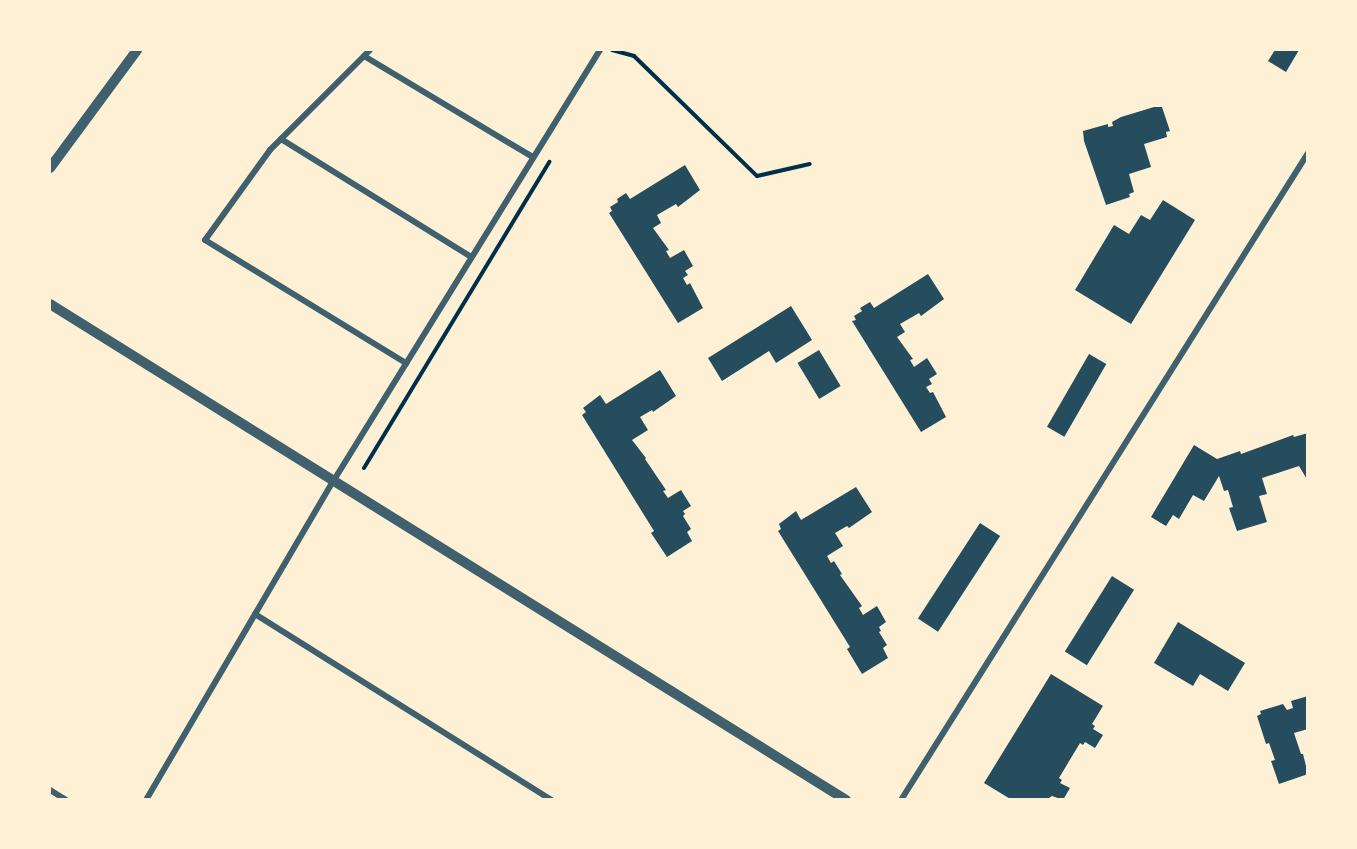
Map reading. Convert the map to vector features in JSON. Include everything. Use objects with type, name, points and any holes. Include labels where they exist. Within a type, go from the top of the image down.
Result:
[{"type":"street","points":[[50,168],[137,50]]},
{"type":"street","points":[[370,50],[270,150],[206,240],[406,363]]},
{"type":"street","points":[[146,800],[334,480],[600,50]]},
{"type":"street","points":[[364,56],[533,157]]},
{"type":"street","points":[[281,139],[471,257]]},
{"type":"street","points":[[901,800],[1308,153]]},
{"type":"street","points":[[50,304],[846,800]]},
{"type":"street","points":[[255,614],[551,800]]},
{"type":"street","points":[[50,790],[66,800]]},
{"type":"path","points":[[610,61],[614,50],[634,56],[757,176],[810,164]]},
{"type":"path","points":[[364,468],[554,152]]},
{"type":"building","points":[[1275,50],[1299,50],[1286,72],[1268,61]]},
{"type":"building","points":[[1154,107],[1162,107],[1170,131],[1166,132],[1167,137],[1144,144],[1151,167],[1129,174],[1134,192],[1129,194],[1130,197],[1106,205],[1084,141],[1083,131],[1108,124],[1108,127],[1113,126],[1112,122],[1121,117]]},
{"type":"building","points":[[685,165],[700,190],[678,207],[676,204],[657,215],[661,223],[653,228],[669,250],[666,251],[670,258],[684,250],[693,266],[685,271],[688,275],[683,278],[687,285],[690,283],[703,308],[678,323],[609,213],[612,211],[610,207],[626,193],[630,199]]},
{"type":"building","points":[[1163,200],[1195,220],[1131,324],[1075,290],[1114,225],[1129,234],[1141,215],[1150,220]]},
{"type":"building","points":[[928,274],[944,299],[921,316],[919,313],[900,324],[905,332],[897,337],[913,359],[910,360],[914,367],[927,358],[937,374],[929,379],[932,384],[926,387],[930,393],[933,392],[946,417],[921,432],[852,321],[856,320],[854,316],[862,311],[860,308],[870,302],[874,308]]},
{"type":"building","points":[[791,306],[812,340],[776,363],[769,351],[722,381],[708,358]]},
{"type":"building","points":[[819,350],[841,386],[819,399],[798,363]]},
{"type":"building","points":[[1089,354],[1106,364],[1064,437],[1047,427]]},
{"type":"building","points":[[660,370],[676,396],[653,412],[652,410],[640,417],[648,430],[632,440],[666,490],[663,491],[668,498],[681,490],[691,506],[683,511],[685,514],[683,516],[691,529],[687,532],[692,541],[667,557],[651,533],[654,531],[582,415],[586,412],[583,408],[600,395],[606,404]]},
{"type":"building","points":[[1308,433],[1308,481],[1299,466],[1262,478],[1267,494],[1259,496],[1267,522],[1237,531],[1229,508],[1233,507],[1228,490],[1224,491],[1219,476],[1204,501],[1193,495],[1179,519],[1173,515],[1166,526],[1151,517],[1194,445],[1217,459],[1240,451],[1241,454],[1293,435],[1294,437]]},
{"type":"building","points":[[856,487],[872,512],[849,528],[847,526],[835,533],[843,546],[827,556],[831,563],[834,561],[842,574],[840,575],[862,606],[859,608],[863,615],[877,606],[886,622],[879,627],[881,631],[879,632],[887,645],[883,648],[888,658],[862,674],[847,649],[850,647],[778,531],[781,529],[779,524],[796,511],[801,520]]},
{"type":"building","points":[[980,523],[1000,536],[938,632],[918,619]]},
{"type":"building","points":[[1112,576],[1134,590],[1087,665],[1065,651]]},
{"type":"building","points":[[1178,622],[1245,663],[1228,691],[1200,674],[1193,686],[1154,663]]},
{"type":"building","points":[[1051,674],[1103,706],[1092,724],[1095,726],[1093,729],[1103,735],[1095,748],[1085,742],[1083,745],[1080,743],[1059,778],[1062,780],[1060,783],[1070,788],[1063,800],[1052,796],[1046,800],[1012,800],[984,783]]},
{"type":"building","points":[[1308,696],[1308,729],[1294,733],[1308,774],[1279,784],[1271,761],[1275,760],[1269,743],[1266,744],[1257,716],[1261,714],[1260,711],[1283,704],[1287,710],[1293,708],[1291,701]]}]
